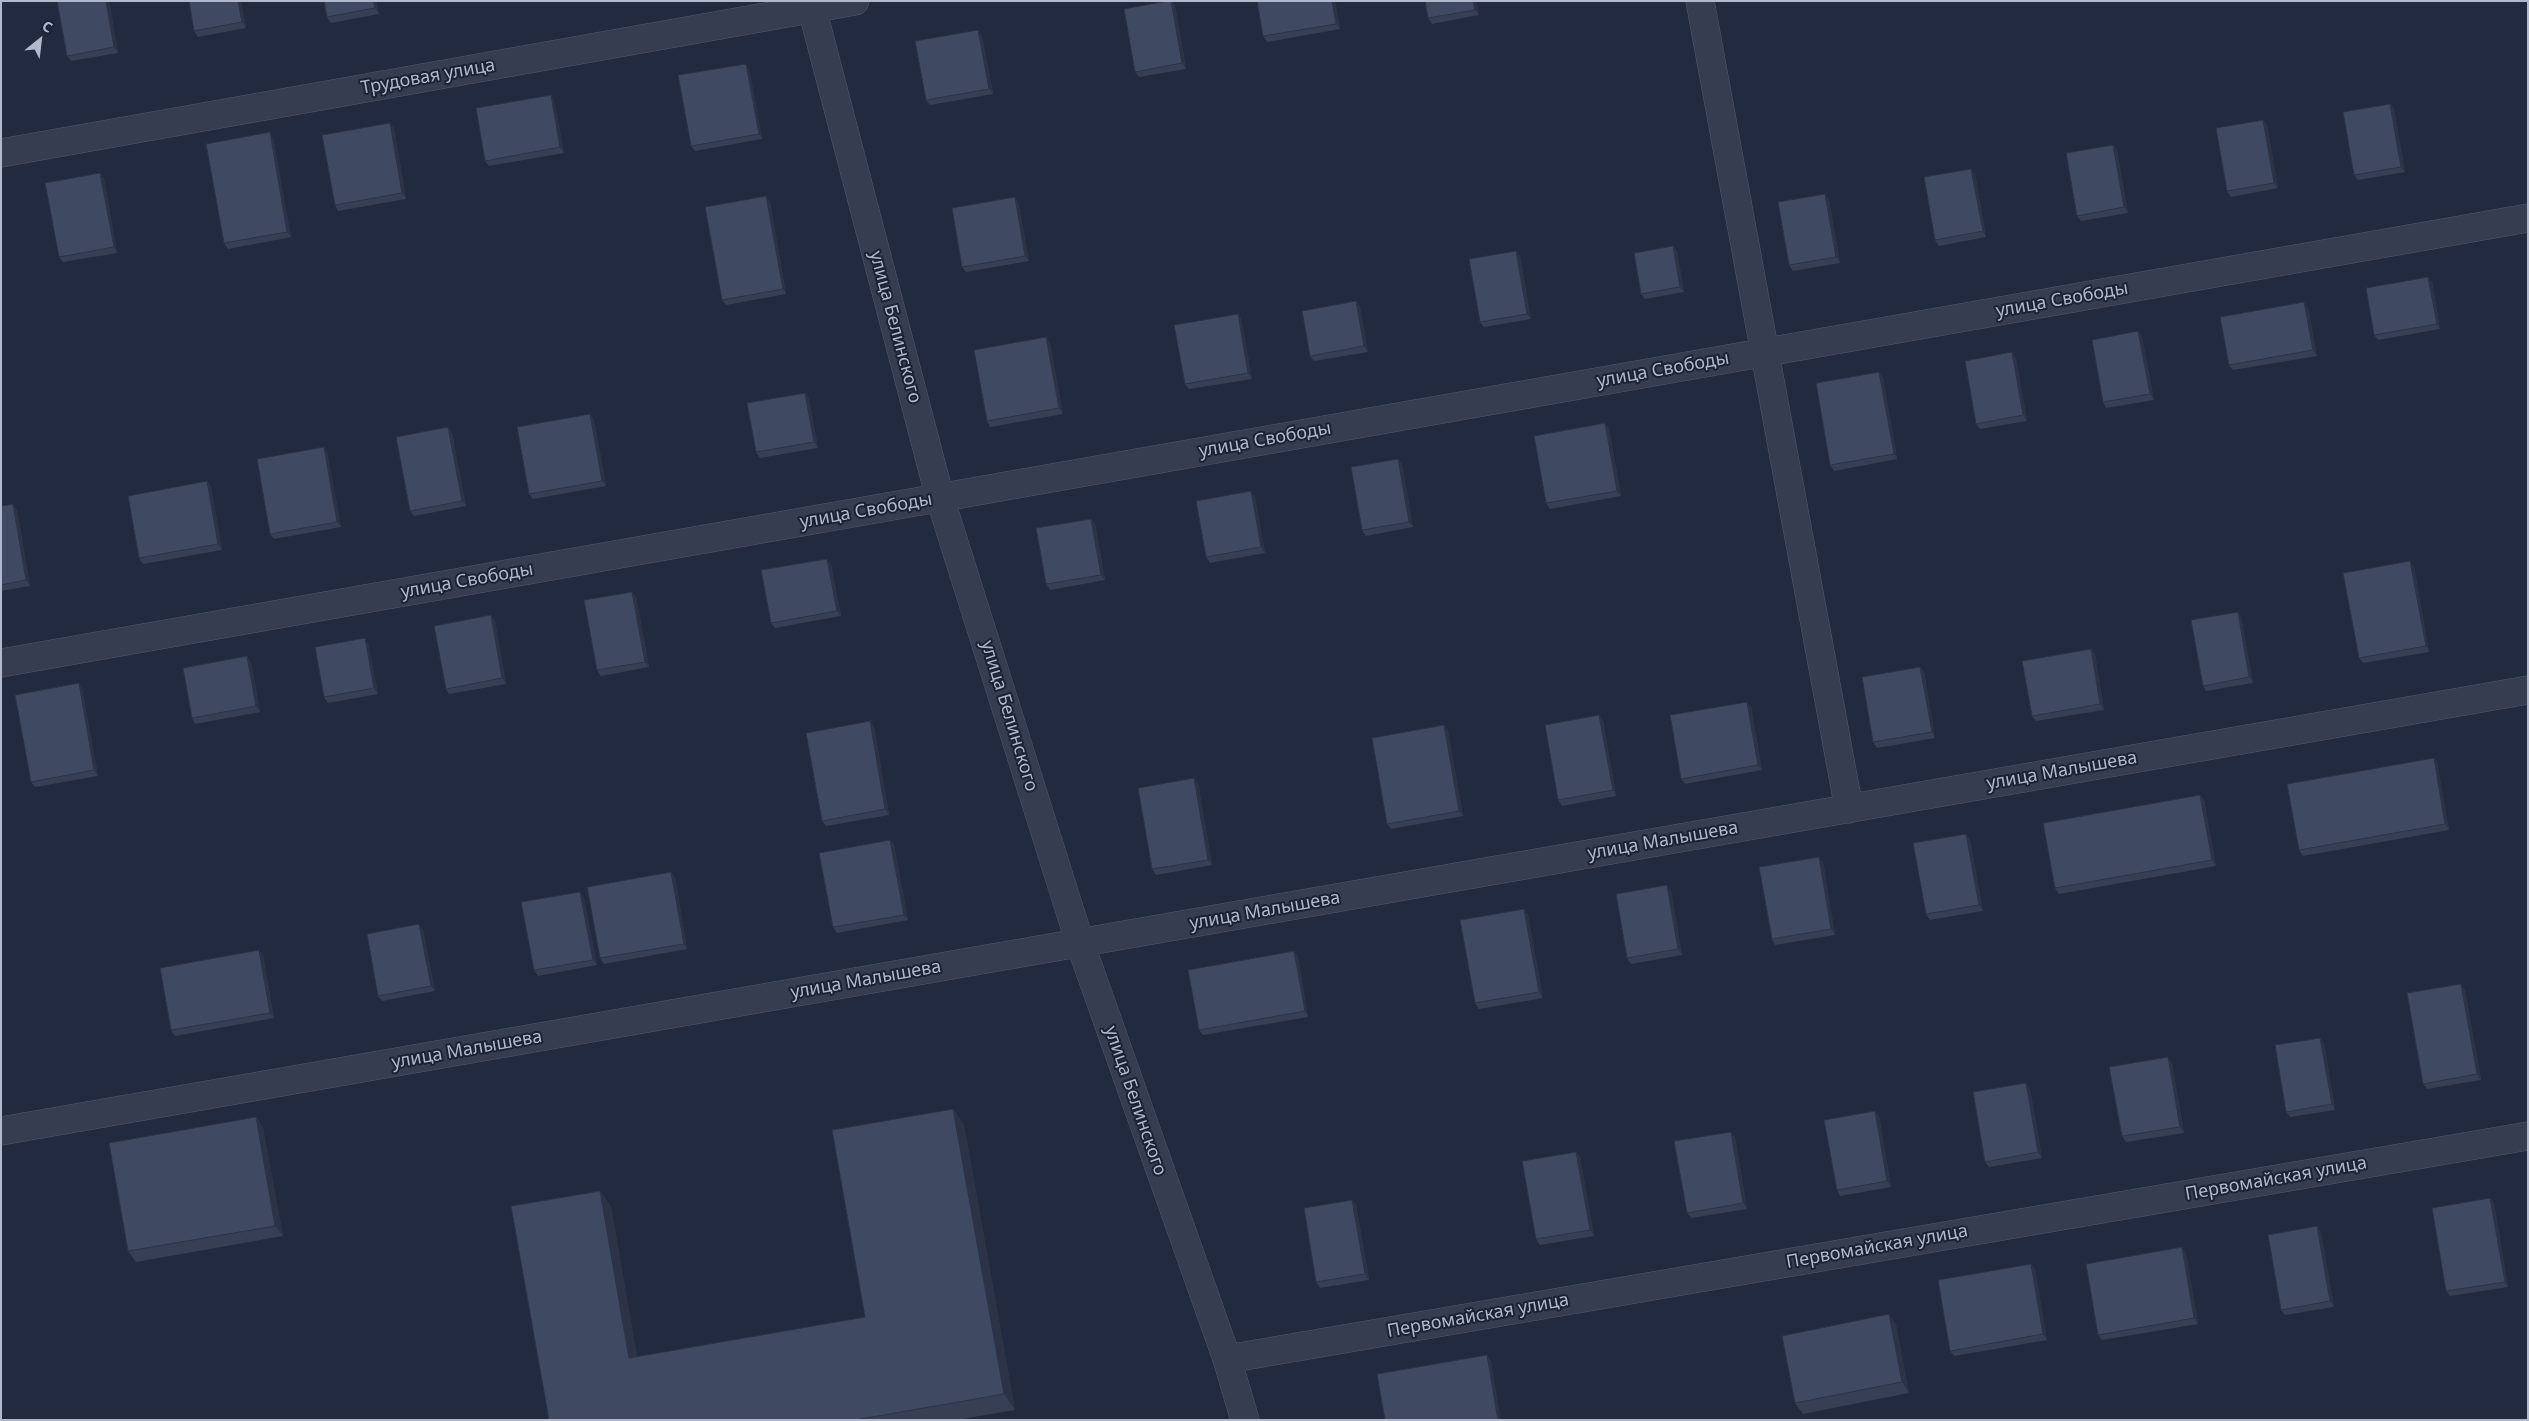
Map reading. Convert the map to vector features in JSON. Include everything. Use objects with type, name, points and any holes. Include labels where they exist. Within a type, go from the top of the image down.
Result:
[{"type":"street","name":"Трудовая улица","points":[[1,153],[811,5],[856,1]]},
{"type":"street","points":[[1700,1],[1766,352],[1848,809]]},
{"type":"street","name":"улица Белинского","points":[[811,5],[940,498],[1080,943],[1227,1359],[1245,1420]]},
{"type":"street","name":"улица Свободы","points":[[1,663],[2528,218]]},
{"type":"street","name":"улица Малышева","points":[[1,1131],[2528,690]]},
{"type":"street","name":"Первомайская улица","points":[[1227,1359],[2528,1136]]},
{"type":"building","points":[[57,1],[106,1],[114,47],[67,56]]},
{"type":"building","points":[[189,1],[238,1],[242,22],[194,31]]},
{"type":"building","points":[[324,1],[373,1],[375,8],[327,17]]},
{"type":"building","points":[[1171,1],[1182,63],[1135,72],[1124,9]]},
{"type":"building","points":[[1257,1],[1332,1],[1336,24],[1263,36]]},
{"type":"building","points":[[1425,1],[1473,1],[1475,10],[1428,18]]},
{"type":"building","points":[[978,30],[989,89],[926,100],[915,41]]},
{"type":"building","points":[[746,64],[759,134],[691,146],[678,75]]},
{"type":"building","points":[[551,95],[560,147],[485,161],[476,108]]},
{"type":"building","points":[[2390,104],[2401,167],[2354,175],[2343,112]]},
{"type":"building","points":[[2263,120],[2274,183],[2227,191],[2216,128]]},
{"type":"building","points":[[390,123],[402,193],[335,205],[322,135]]},
{"type":"building","points":[[270,132],[287,232],[224,243],[206,144]]},
{"type":"building","points":[[2113,145],[2124,207],[2077,216],[2066,153]]},
{"type":"building","points":[[1971,169],[1983,231],[1935,240],[1924,177]]},
{"type":"building","points":[[100,173],[114,247],[59,257],[45,183]]},
{"type":"building","points":[[1825,194],[1836,257],[1789,265],[1778,202]]},
{"type":"building","points":[[766,196],[783,289],[722,300],[705,207]]},
{"type":"building","points":[[1015,197],[1025,256],[962,267],[952,208]]},
{"type":"building","points":[[1673,246],[1680,287],[1641,294],[1634,253]]},
{"type":"building","points":[[1516,251],[1527,314],[1480,322],[1469,259]]},
{"type":"building","points":[[2428,277],[2437,324],[2374,335],[2366,288]]},
{"type":"building","points":[[1356,301],[1364,346],[1310,356],[1302,311]]},
{"type":"building","points":[[2304,302],[2313,350],[2229,365],[2220,317]]},
{"type":"building","points":[[1238,314],[1248,373],[1185,384],[1174,325]]},
{"type":"building","points":[[2138,331],[2150,394],[2103,402],[2092,340]]},
{"type":"building","points":[[1046,337],[1059,408],[987,421],[974,350]]},
{"type":"building","points":[[2012,352],[2023,415],[1976,424],[1965,361]]},
{"type":"building","points":[[1879,372],[1894,454],[1830,465],[1816,383]]},
{"type":"building","points":[[805,393],[814,442],[756,452],[747,403]]},
{"type":"building","points":[[590,414],[602,481],[529,494],[517,427]]},
{"type":"building","points":[[1605,423],[1617,491],[1546,503],[1534,436]]},
{"type":"building","points":[[448,427],[462,501],[410,511],[396,437]]},
{"type":"building","points":[[324,447],[337,522],[270,534],[257,459]]},
{"type":"building","points":[[1398,459],[1409,522],[1362,530],[1351,467]]},
{"type":"building","points":[[207,481],[218,544],[139,558],[128,496]]},
{"type":"building","points":[[1251,491],[1261,547],[1206,557],[1196,501]]},
{"type":"building","points":[[13,504],[26,580],[1,585],[1,506]]},
{"type":"building","points":[[1091,519],[1101,575],[1046,584],[1036,528]]},
{"type":"building","points":[[827,559],[837,611],[771,623],[761,570]]},
{"type":"building","points":[[2410,561],[2426,646],[2359,658],[2343,573]]},
{"type":"building","points":[[632,592],[645,662],[597,670],[584,600]]},
{"type":"building","points":[[2238,612],[2249,677],[2203,686],[2191,620]]},
{"type":"building","points":[[491,615],[502,678],[446,689],[434,626]]},
{"type":"building","points":[[365,638],[374,688],[324,697],[315,647]]},
{"type":"building","points":[[2091,649],[2100,704],[2032,716],[2022,661]]},
{"type":"building","points":[[247,656],[256,706],[192,718],[183,668]]},
{"type":"building","points":[[1920,667],[1932,732],[1873,742],[1862,677]]},
{"type":"building","points":[[79,683],[94,770],[31,782],[15,695]]},
{"type":"building","points":[[1747,702],[1758,765],[1681,779],[1670,715]]},
{"type":"building","points":[[1599,715],[1613,790],[1558,800],[1545,725]]},
{"type":"building","points":[[870,721],[885,809],[822,821],[806,733]]},
{"type":"building","points":[[1444,725],[1459,811],[1387,824],[1372,738]]},
{"type":"building","points":[[2434,758],[2445,824],[2299,850],[2287,784]]},
{"type":"building","points":[[1194,778],[1208,860],[1152,869],[1138,788]]},
{"type":"building","points":[[2200,795],[2212,860],[2055,888],[2043,823]]},
{"type":"building","points":[[1966,834],[1979,905],[1926,914],[1913,843]]},
{"type":"building","points":[[890,840],[904,915],[833,927],[819,853]]},
{"type":"building","points":[[1819,857],[1831,929],[1772,939],[1759,867]]},
{"type":"building","points":[[671,872],[684,944],[600,958],[587,887]]},
{"type":"building","points":[[1667,885],[1678,949],[1627,958],[1616,894]]},
{"type":"building","points":[[580,892],[593,960],[534,970],[521,902]]},
{"type":"building","points":[[1524,909],[1539,992],[1475,1003],[1460,920]]},
{"type":"building","points":[[419,924],[431,986],[378,996],[367,934]]},
{"type":"building","points":[[259,950],[270,1013],[171,1030],[160,968]]},
{"type":"building","points":[[1294,951],[1305,1011],[1199,1030],[1188,970]]},
{"type":"building","points":[[2461,984],[2477,1074],[2423,1084],[2407,993]]},
{"type":"building","points":[[2320,1038],[2332,1104],[2286,1112],[2275,1045]]},
{"type":"building","points":[[2168,1057],[2180,1127],[2122,1136],[2109,1067]]},
{"type":"building","points":[[2026,1083],[2038,1152],[1985,1162],[1973,1092]]},
{"type":"building","points":[[953,1109],[1004,1394],[855,1420],[549,1420],[511,1206],[600,1191],[629,1358],[865,1317],[832,1130]]},
{"type":"building","points":[[1875,1111],[1887,1181],[1837,1190],[1824,1120]]},
{"type":"building","points":[[256,1117],[275,1226],[128,1251],[109,1143]]},
{"type":"building","points":[[1731,1132],[1743,1203],[1687,1213],[1674,1141]]},
{"type":"building","points":[[1576,1152],[1590,1230],[1536,1239],[1522,1161]]},
{"type":"building","points":[[2490,1198],[2505,1282],[2446,1291],[2432,1208]]},
{"type":"building","points":[[1352,1200],[1365,1274],[1316,1282],[1304,1208]]},
{"type":"building","points":[[2317,1226],[2330,1301],[2281,1310],[2268,1235]]},
{"type":"building","points":[[2182,1247],[2194,1318],[2098,1335],[2086,1264]]},
{"type":"building","points":[[2031,1264],[2043,1334],[1950,1351],[1938,1280]]},
{"type":"building","points":[[1889,1314],[1902,1382],[1795,1403],[1782,1336]]},
{"type":"building","points":[[1487,1355],[1498,1420],[1385,1420],[1377,1374]]}]
